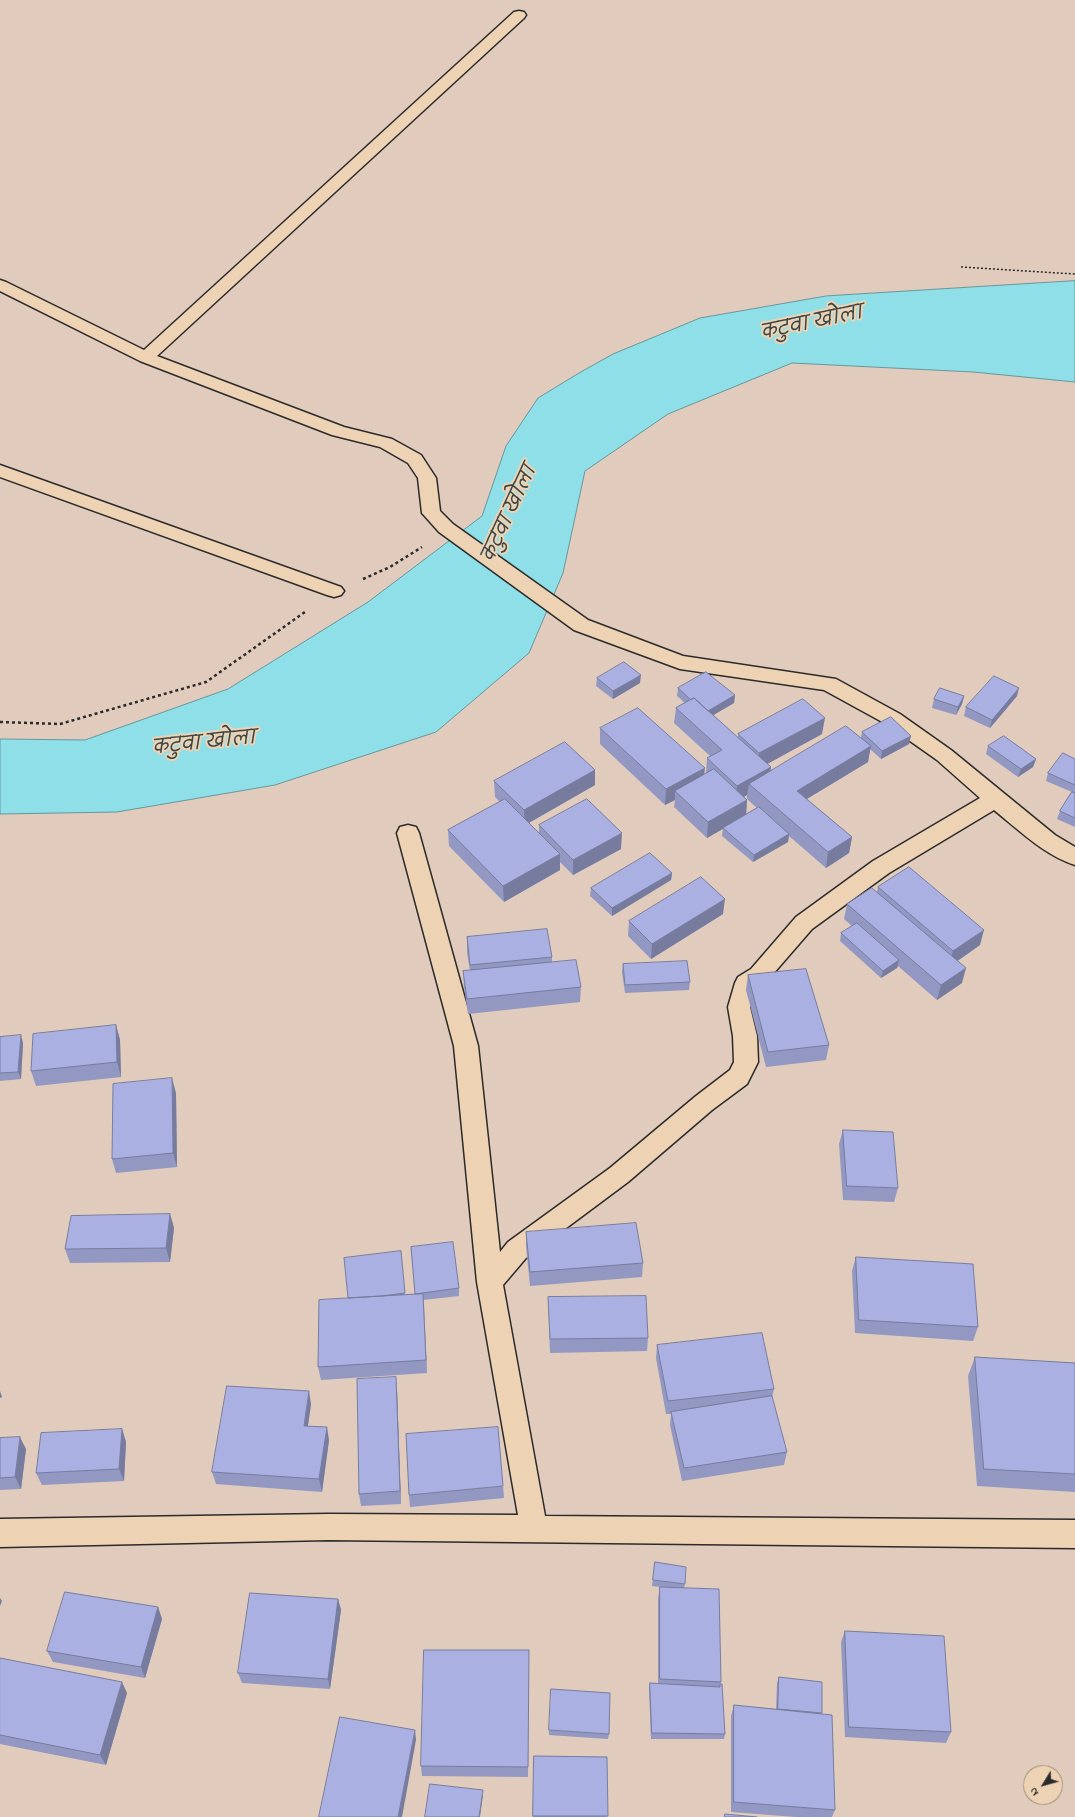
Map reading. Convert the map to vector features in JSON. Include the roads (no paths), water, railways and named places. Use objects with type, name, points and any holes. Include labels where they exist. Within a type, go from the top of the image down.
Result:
[{"type":"street","points":[[146,357],[519,15]]},
{"type":"street","points":[[0,285],[146,357],[338,431],[386,443],[415,459],[427,478],[431,513],[446,528],[581,625],[680,662],[830,684],[893,719],[944,755],[1047,841],[1075,857]]},
{"type":"street","points":[[0,471],[334,591]]},
{"type":"street","points":[[490,1282],[517,1250],[618,1175],[704,1103],[739,1077],[746,1062],[745,1036],[739,1007],[746,983],[759,975],[804,923],[881,867],[995,799]]},
{"type":"street","points":[[408,833],[466,1046],[490,1282],[534,1529]]},
{"type":"street","points":[[0,1533],[328,1526],[1075,1534]]},
{"type":"water","name":"कटुवा खोला","points":[[1075,281],[1075,382],[973,372],[792,363],[668,414],[585,471],[563,573],[529,653],[436,732],[275,785],[117,812],[0,814],[0,739],[85,740],[228,689],[368,602],[482,516],[506,446],[538,398],[613,354],[700,318],[826,296]]}]
